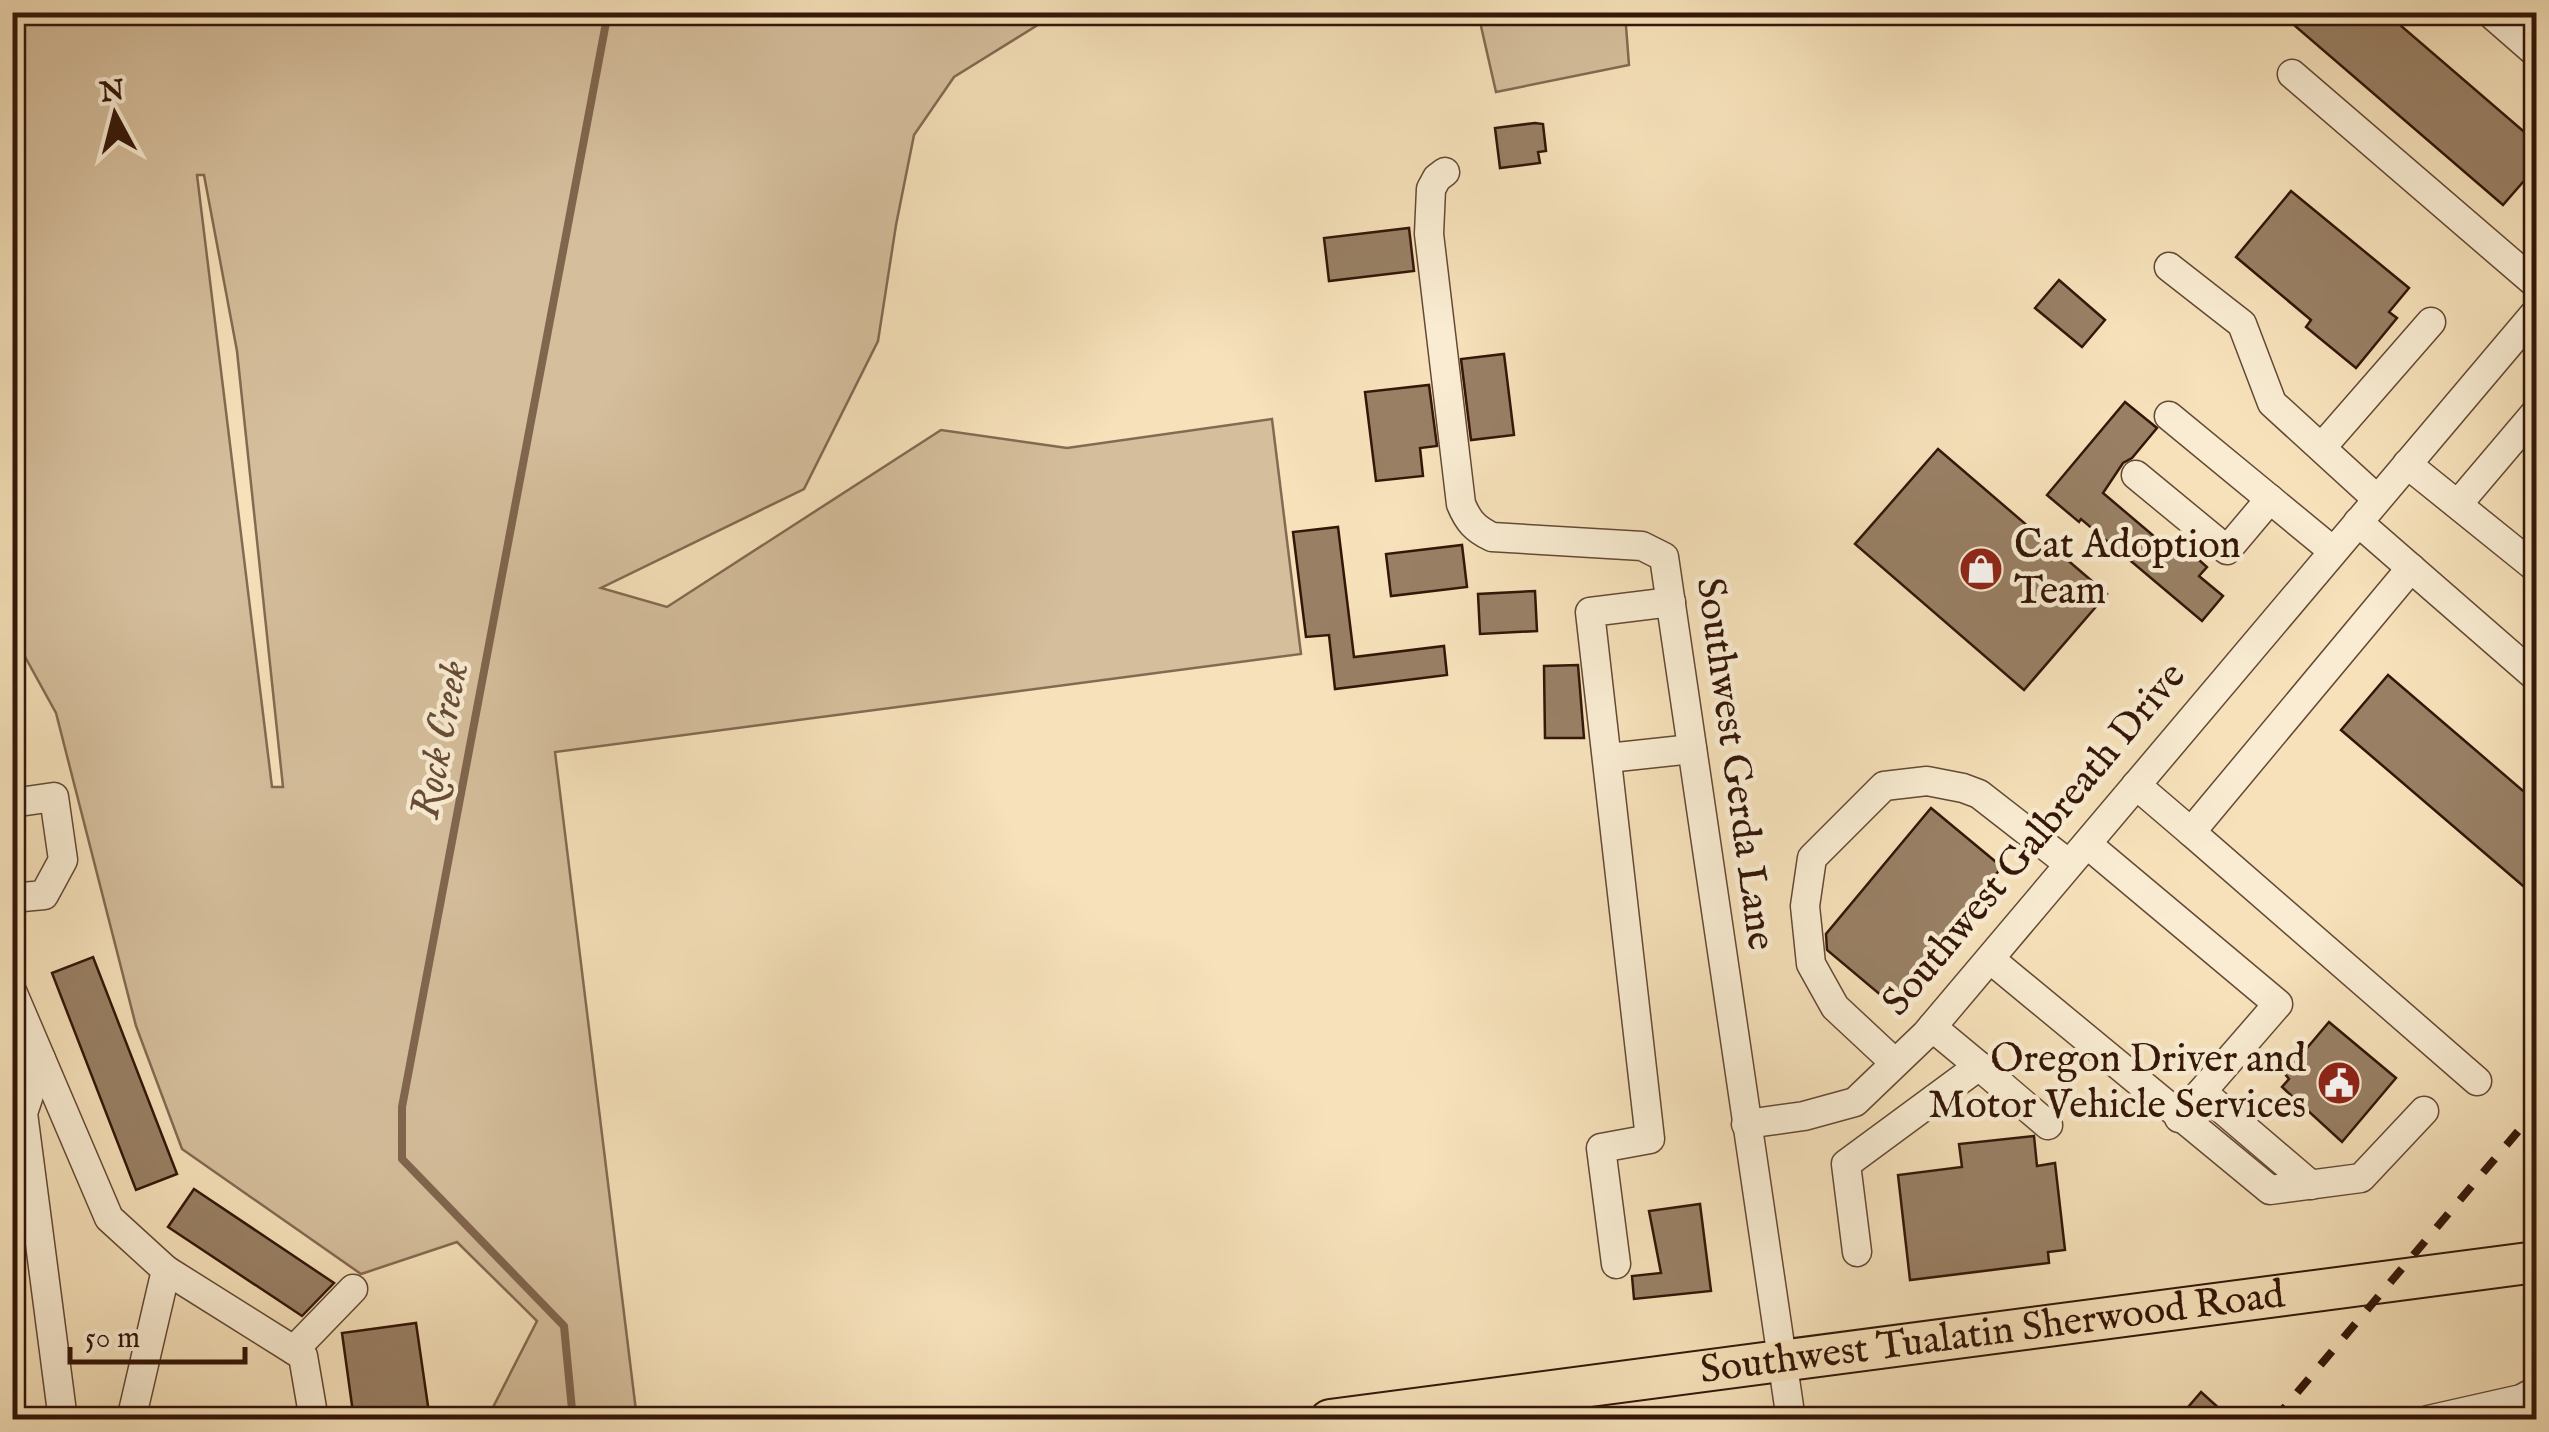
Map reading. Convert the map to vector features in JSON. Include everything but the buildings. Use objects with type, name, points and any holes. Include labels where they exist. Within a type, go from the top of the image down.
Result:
[{"type":"highway","name":"Southwest Tualatin Sherwood Road","points":[[1330,1420],[2536,1262]]},
{"type":"street","points":[[2489,12],[2536,53]]},
{"type":"street","points":[[2292,74],[2536,284]]},
{"type":"street","name":"Southwest Gerda Lane","points":[[1446,172],[1431,189],[1429,246],[1461,504],[1467,519],[1477,530],[1492,537],[1642,546],[1664,556],[1791,1420]]},
{"type":"street","points":[[2169,267],[2242,324],[2272,403],[2378,499]]},
{"type":"street","name":"Southwest Galbreath Drive","points":[[1746,1124],[1804,1116],[1854,1102],[1932,1027],[2536,312]]},
{"type":"street","points":[[2322,446],[2431,322]]},
{"type":"street","points":[[2458,504],[2536,412]]},
{"type":"street","points":[[2168,416],[2334,551]]},
{"type":"street","points":[[2408,464],[2536,568]]},
{"type":"street","points":[[2136,475],[2227,550],[2270,499]]},
{"type":"street","points":[[2358,522],[2536,677]]},
{"type":"street","points":[[2192,832],[2411,568]]},
{"type":"street","points":[[1616,1264],[1601,1148],[1650,1139],[1590,612],[1671,602]]},
{"type":"street","points":[[1608,758],[1692,749]]},
{"type":"street","points":[[1895,1063],[1835,1007],[1810,964],[1805,906],[1812,858],[1884,786],[1928,781],[1979,794],[2078,854],[2278,1004],[2179,1118]]},
{"type":"street","points":[[2136,785],[2477,1081]]},
{"type":"street","points":[[12,803],[54,798],[63,860],[44,895],[12,898]]},
{"type":"street","points":[[1990,959],[2270,1190],[2361,1178],[2424,1112]]},
{"type":"street","points":[[12,990],[109,1218],[166,1270],[303,1356],[314,1420]]},
{"type":"street","points":[[1932,1027],[2048,1125]]},
{"type":"street","points":[[42,1059],[23,1114],[63,1420]]},
{"type":"street","points":[[1857,1252],[1846,1164],[1980,1066]]},
{"type":"street","points":[[2202,1092],[2311,1185]]},
{"type":"street","points":[[131,1420],[166,1270]]},
{"type":"street","points":[[294,1350],[353,1290]]},
{"type":"street","points":[[2428,1420],[2536,1391]]},
{"type":"shaded area","points":[[12,13],[1057,13],[954,77],[914,135],[878,341],[804,489],[601,588],[667,607],[941,430],[1067,448],[1272,419],[1301,654],[555,752],[637,1419],[487,1419],[537,1321],[457,1242],[361,1274],[182,1149],[136,1026],[56,713],[13,635]],"holes":[[[197,175],[204,175],[237,351],[283,787],[272,787]]]},
{"type":"shaded area","points":[[1478,13],[1625,13],[1629,65],[1496,92]]},
{"type":"waterway","name":"Rock Creek","points":[[573,1420],[564,1326],[402,1159],[402,1107],[608,12]]},
{"type":"railway","points":[[2274,1420],[2536,1110]]},
{"type":"place","name":"Cat Adoption Team","points":[[1981,569]]},
{"type":"place","name":"Oregon Driver and Motor Vehicle Services","points":[[2339,1083]]}]
